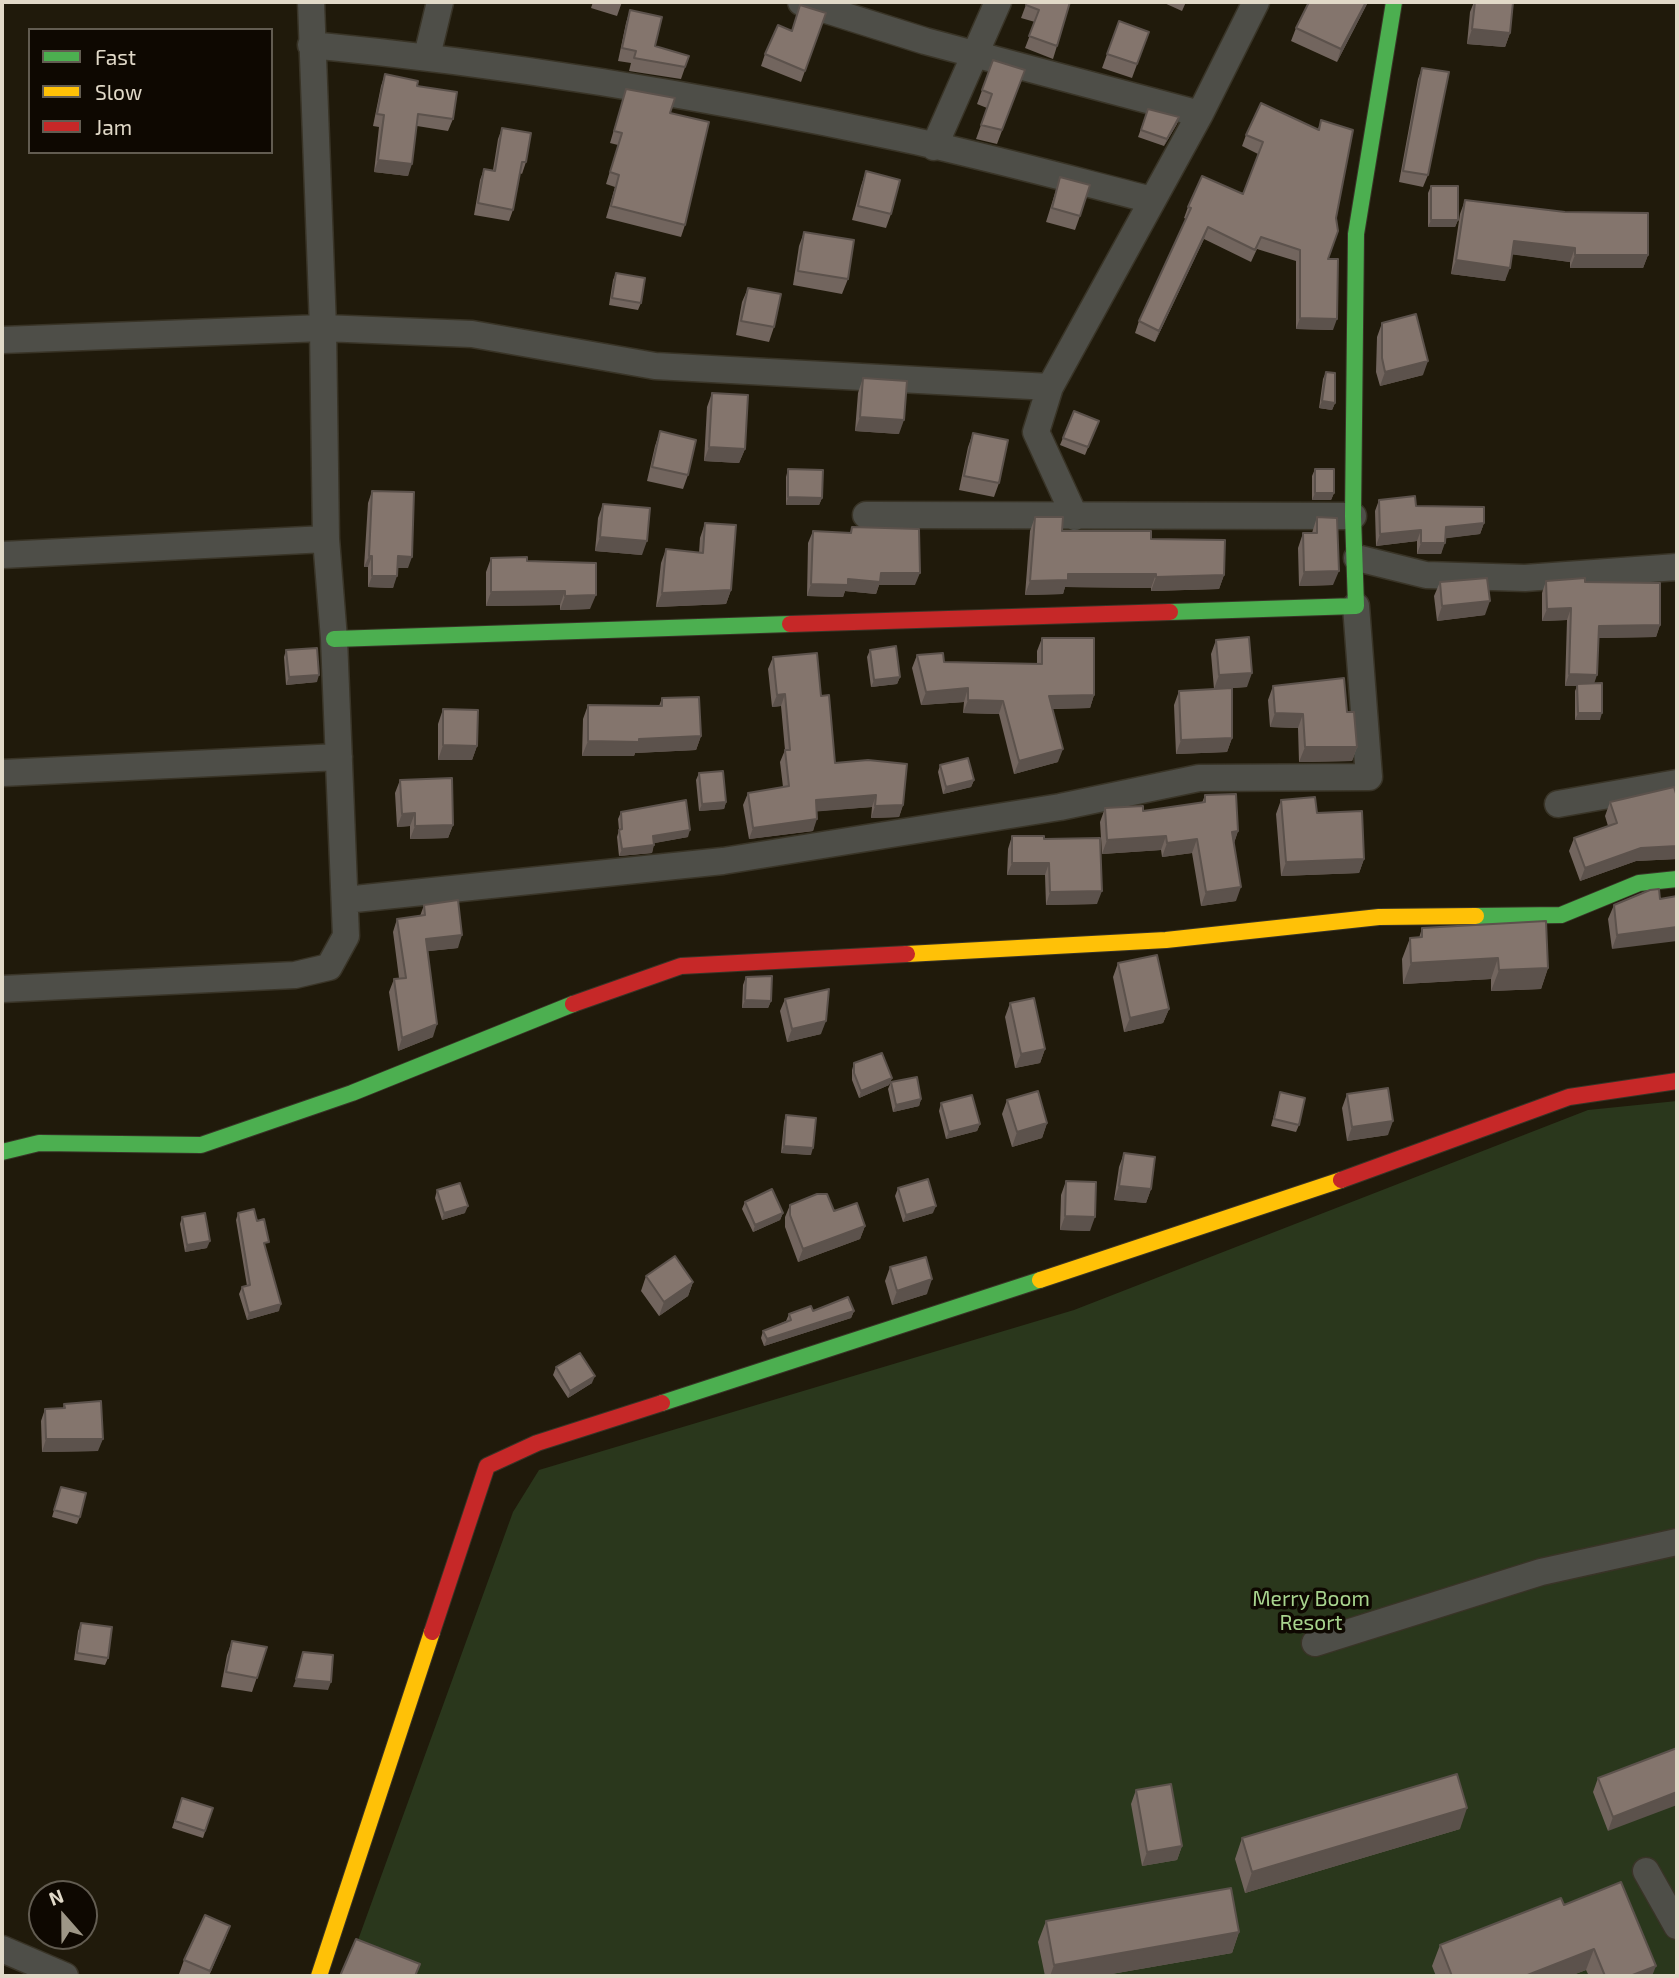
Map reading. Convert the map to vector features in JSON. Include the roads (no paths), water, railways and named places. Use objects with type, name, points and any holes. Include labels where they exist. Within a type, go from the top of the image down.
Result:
[{"type":"street","points":[[2,989],[295,975],[329,967],[346,936],[334,639],[326,539],[323,328],[311,2]]},
{"type":"street","points":[[427,56],[440,2]]},
{"type":"street","points":[[801,2],[977,55],[1200,114]]},
{"type":"street","points":[[934,146],[977,55],[998,2]]},
{"type":"street","points":[[1076,517],[1035,432],[1050,387],[1200,114],[1256,2]]},
{"type":"street","points":[[345,901],[736,859],[1033,812],[1199,778],[1369,776],[1356,606],[1357,558],[1353,516],[1356,234],[1394,2]]},
{"type":"street","points":[[311,45],[427,56],[739,105],[934,146],[1152,200]]},
{"type":"street","points":[[2,340],[323,328],[472,334],[656,366],[1050,387]]},
{"type":"street","points":[[866,515],[1353,516]]},
{"type":"street","points":[[2,555],[326,539]]},
{"type":"street","points":[[1357,558],[1426,575],[1525,578],[1677,567]]},
{"type":"street","points":[[334,639],[1356,606]]},
{"type":"street","points":[[2,774],[339,757]]},
{"type":"street","points":[[1558,804],[1677,783]]},
{"type":"street","points":[[2,1152],[39,1143],[201,1145],[352,1093],[587,999],[681,966],[1166,940],[1379,917],[1561,915],[1639,883],[1677,879]]},
{"type":"street","points":[[319,1976],[487,1466],[537,1443],[1270,1205],[1569,1097],[1677,1081]]},
{"type":"street","points":[[1315,1643],[1541,1572],[1677,1542]]},
{"type":"street","points":[[1646,1871],[1677,1926]]},
{"type":"street","points":[[2,1949],[65,1976]]},
{"type":"park label","name":"Merry Boom Resort","points":[[1311,1611]]}]
